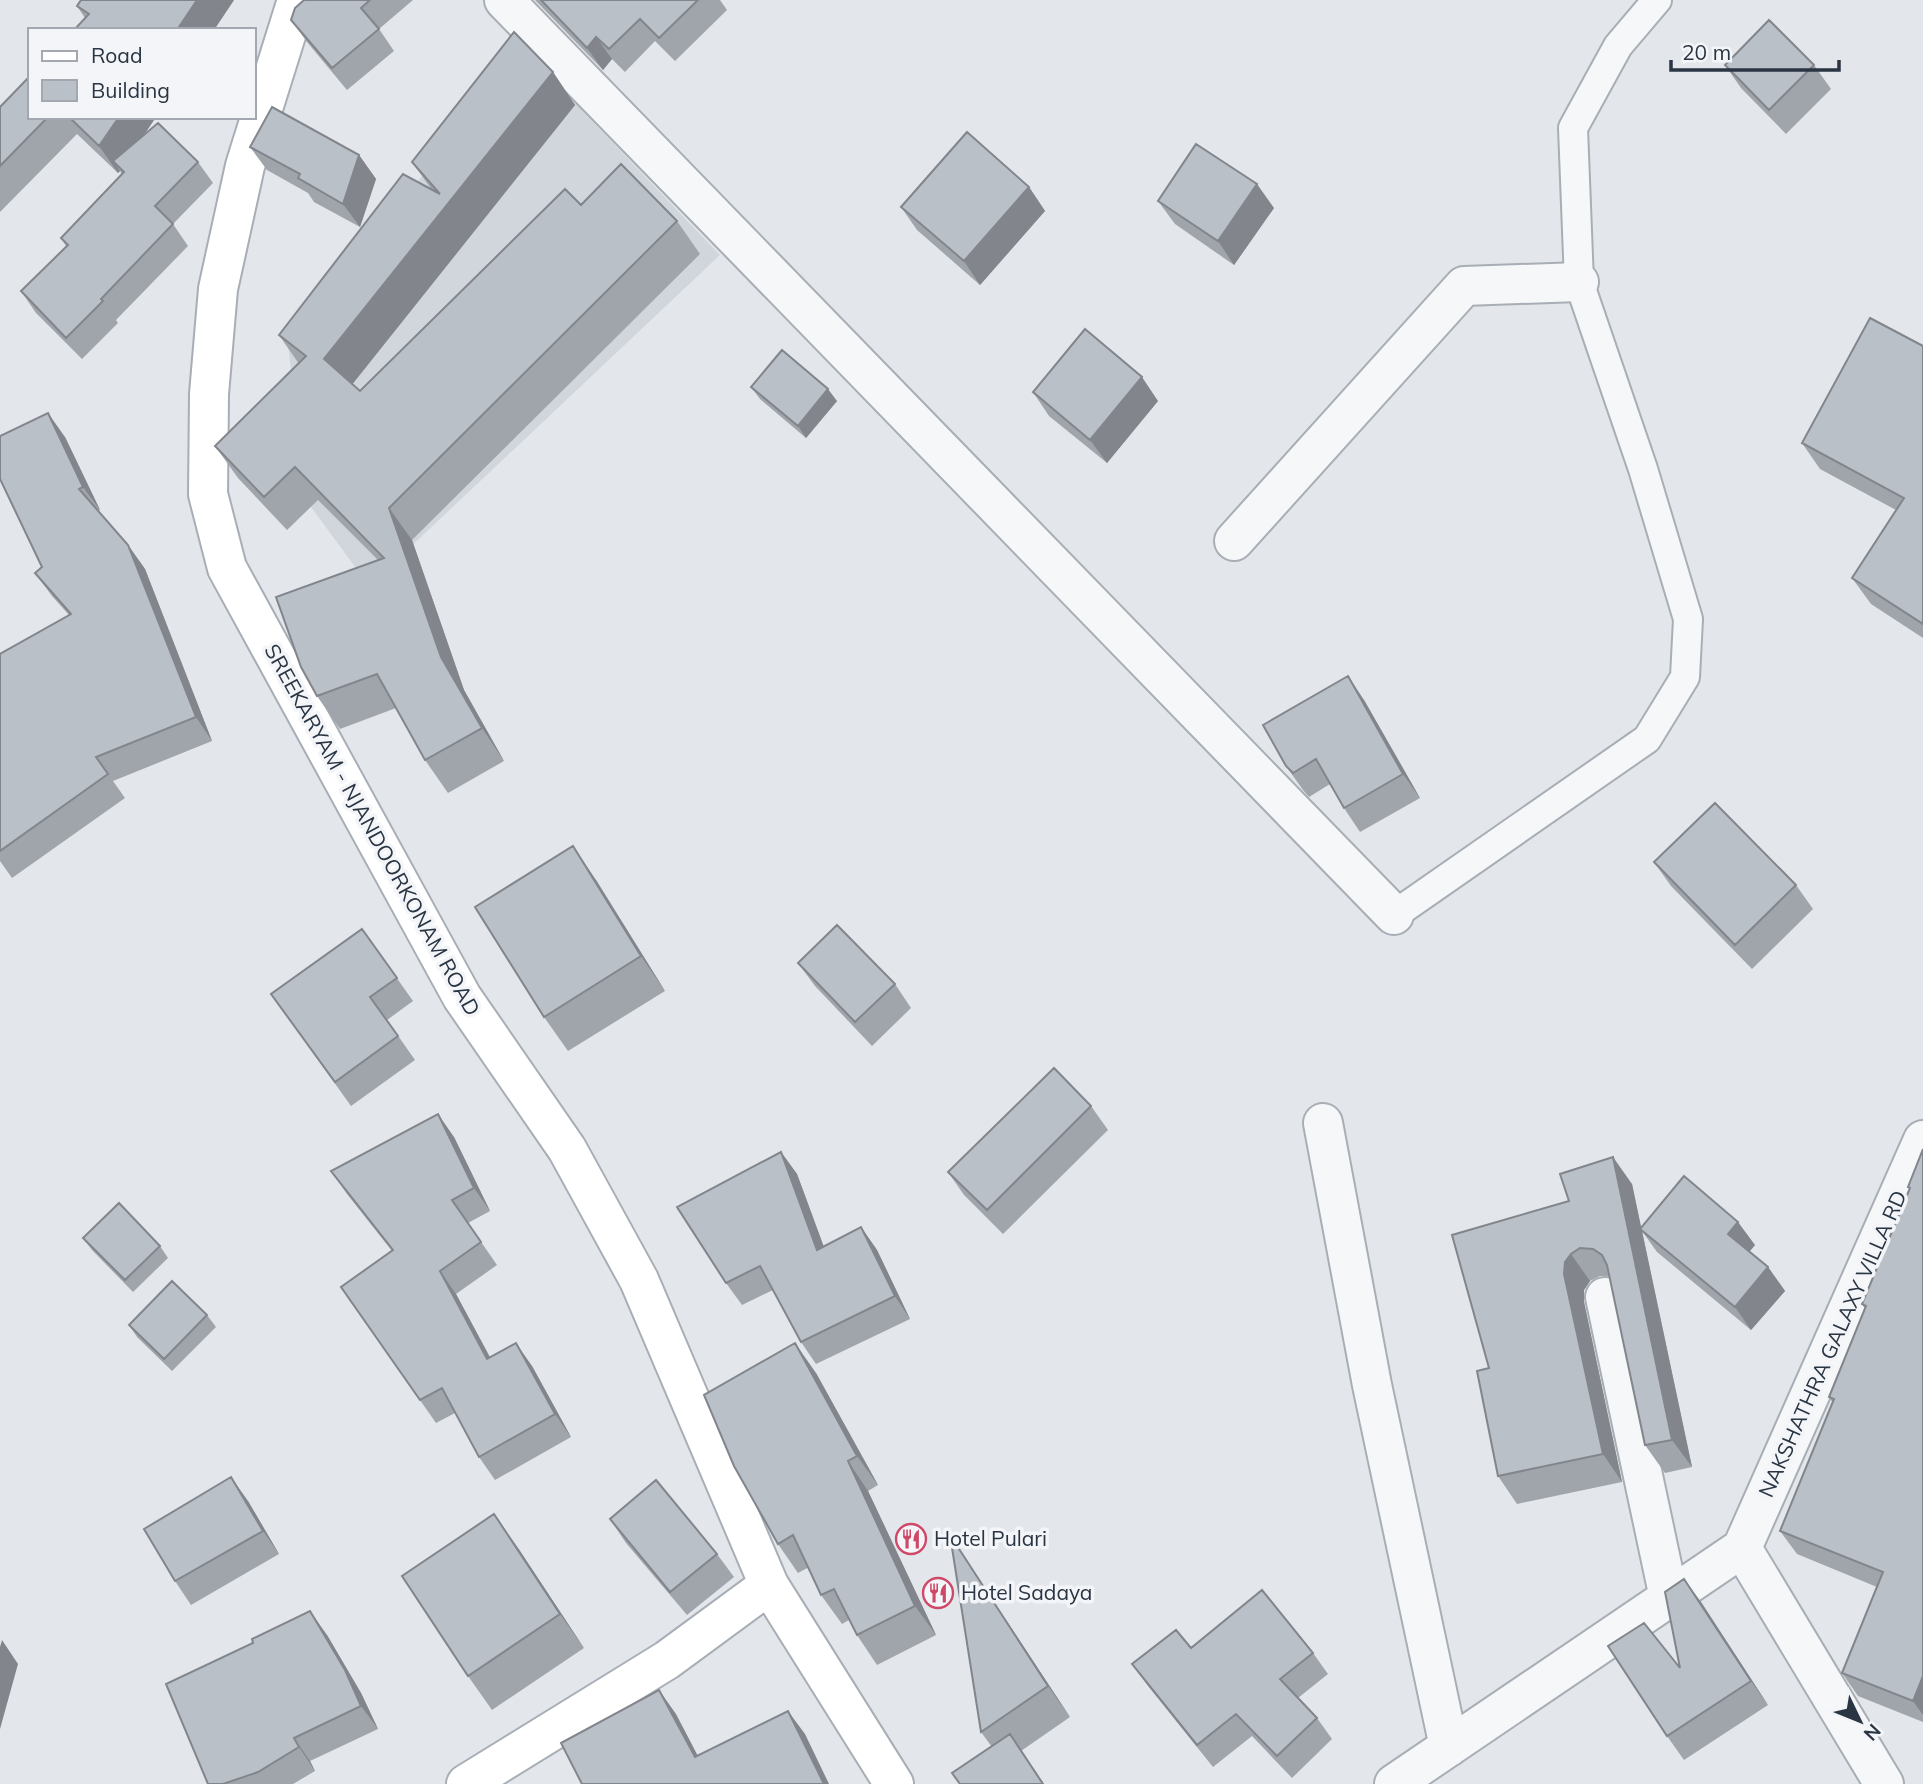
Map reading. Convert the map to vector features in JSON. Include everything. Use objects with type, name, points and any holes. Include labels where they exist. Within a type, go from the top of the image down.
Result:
[{"type":"main road","name":"SREEKARYAM - NJANDOORKONAM ROAD","points":[[297,0],[245,166],[218,289],[209,394],[208,494],[227,568],[462,997],[567,1149],[639,1280],[768,1585],[894,1784]]},
{"type":"main road","points":[[466,1784],[667,1660],[768,1585]]},
{"type":"street","points":[[504,0],[1394,915]]},
{"type":"street","points":[[1234,541],[1464,286],[1579,282]]},
{"type":"street","points":[[1323,1124],[1372,1385],[1449,1747]]},
{"type":"street","name":"NAKSHATHRA GALAXY VILLA RD","points":[[1742,1548],[1923,1140]]},
{"type":"street","points":[[1605,1297],[1669,1598]]},
{"type":"street","points":[[1394,1784],[1742,1548],[1884,1784]]},
{"type":"lane","points":[[1394,915],[1647,739],[1685,677],[1688,619],[1643,468],[1579,282],[1573,128],[1618,47],[1657,0]]},
{"type":"shaded area","points":[[530,56],[720,255],[369,586],[306,500],[286,328]]},
{"type":"building","points":[[81,0],[197,0],[178,28],[76,28],[89,14],[77,6]]},
{"type":"building","points":[[304,0],[370,0],[361,8],[379,29],[332,68],[291,20],[295,8]]},
{"type":"building","points":[[541,0],[698,0],[659,38],[640,19],[609,49],[596,37],[587,48]]},
{"type":"building","points":[[1769,20],[1814,65],[1769,110],[1725,65]]},
{"type":"building","points":[[514,32],[553,72],[324,359],[360,391],[565,189],[581,205],[621,164],[677,221],[389,508],[441,657],[482,728],[425,760],[377,674],[317,696],[301,667],[276,597],[384,558],[295,467],[264,497],[215,446],[306,356],[279,335],[403,174],[440,194],[412,162]]},
{"type":"building","points":[[28,78],[28,119],[46,119],[0,166],[0,107]]},
{"type":"building","points":[[272,107],[359,155],[343,204],[298,178],[300,174],[250,147]]},
{"type":"building","points":[[71,119],[118,119],[99,146]]},
{"type":"building","points":[[158,123],[198,162],[155,206],[173,224],[66,338],[21,291],[68,245],[61,238],[124,172],[113,161]]},
{"type":"building","points":[[967,132],[1029,187],[964,261],[901,207]]},
{"type":"building","points":[[1196,144],[1257,184],[1218,241],[1158,201]]},
{"type":"building","points":[[1870,318],[1923,346],[1923,624],[1852,578],[1904,498],[1802,443]]},
{"type":"building","points":[[1085,329],[1142,377],[1090,440],[1033,392]]},
{"type":"building","points":[[782,350],[828,389],[798,426],[751,387]]},
{"type":"building","points":[[48,413],[83,487],[79,489],[128,545],[196,717],[96,757],[108,774],[0,851],[0,654],[71,614],[35,573],[42,567],[0,479],[0,436]]},
{"type":"building","points":[[1348,676],[1403,774],[1344,808],[1316,759],[1293,773],[1286,766],[1263,725]]},
{"type":"building","points":[[1715,803],[1796,885],[1735,945],[1654,862]]},
{"type":"building","points":[[573,846],[641,956],[544,1017],[475,907]]},
{"type":"building","points":[[837,925],[895,984],[855,1022],[798,963]]},
{"type":"building","points":[[362,929],[397,978],[370,997],[398,1036],[335,1082],[271,994]]},
{"type":"building","points":[[1054,1068],[1091,1106],[987,1210],[948,1172]]},
{"type":"building","points":[[438,1114],[474,1188],[452,1200],[481,1242],[440,1271],[487,1359],[516,1343],[555,1414],[479,1457],[442,1388],[420,1400],[341,1287],[393,1250],[331,1171]]},
{"type":"building","points":[[1923,1149],[1923,1676],[1913,1701],[1842,1673],[1883,1572],[1780,1531],[1834,1399],[1829,1397],[1866,1306],[1862,1304],[1910,1188],[1908,1187]]},
{"type":"building","points":[[781,1152],[817,1250],[861,1227],[895,1296],[801,1342],[760,1266],[726,1283],[677,1207]]},
{"type":"building","points":[[1613,1157],[1672,1440],[1645,1445],[1607,1265],[1602,1255],[1593,1249],[1580,1248],[1565,1262],[1564,1274],[1603,1454],[1498,1476],[1477,1371],[1489,1368],[1452,1235],[1569,1201],[1560,1174]]},
{"type":"building","points":[[1684,1176],[1738,1222],[1728,1234],[1768,1267],[1735,1307],[1640,1229]]},
{"type":"building","points":[[119,1203],[160,1246],[125,1280],[83,1238]]},
{"type":"building","points":[[172,1281],[207,1315],[164,1359],[129,1325]]},
{"type":"building","points":[[795,1343],[857,1456],[848,1461],[915,1606],[857,1635],[834,1589],[821,1595],[793,1535],[778,1544],[734,1466],[704,1395]]},
{"type":"building","points":[[231,1477],[263,1531],[175,1581],[144,1529]]},
{"type":"building","points":[[656,1480],[717,1554],[670,1592],[610,1519]]},
{"type":"building","points":[[494,1514],[560,1614],[468,1676],[402,1576]]},
{"type":"building","points":[[950,1535],[1048,1686],[981,1732]]},
{"type":"building","points":[[1684,1579],[1751,1681],[1667,1736],[1608,1646],[1644,1623],[1680,1668],[1665,1592]]},
{"type":"building","points":[[1262,1590],[1313,1653],[1280,1679],[1317,1718],[1277,1756],[1236,1714],[1197,1745],[1132,1664],[1176,1630],[1191,1648]]},
{"type":"building","points":[[310,1611],[345,1670],[361,1706],[294,1738],[299,1747],[258,1772],[223,1784],[208,1784],[166,1684],[253,1643],[252,1639]]},
{"type":"building","points":[[659,1690],[695,1757],[788,1711],[824,1784],[582,1784],[561,1743]]},
{"type":"building","points":[[1010,1734],[1043,1784],[960,1784],[952,1773]]},
{"type":"place","name":"Hotel Pulari","points":[[911,1539]]},
{"type":"place","name":"Hotel Sadaya","points":[[938,1593]]}]
